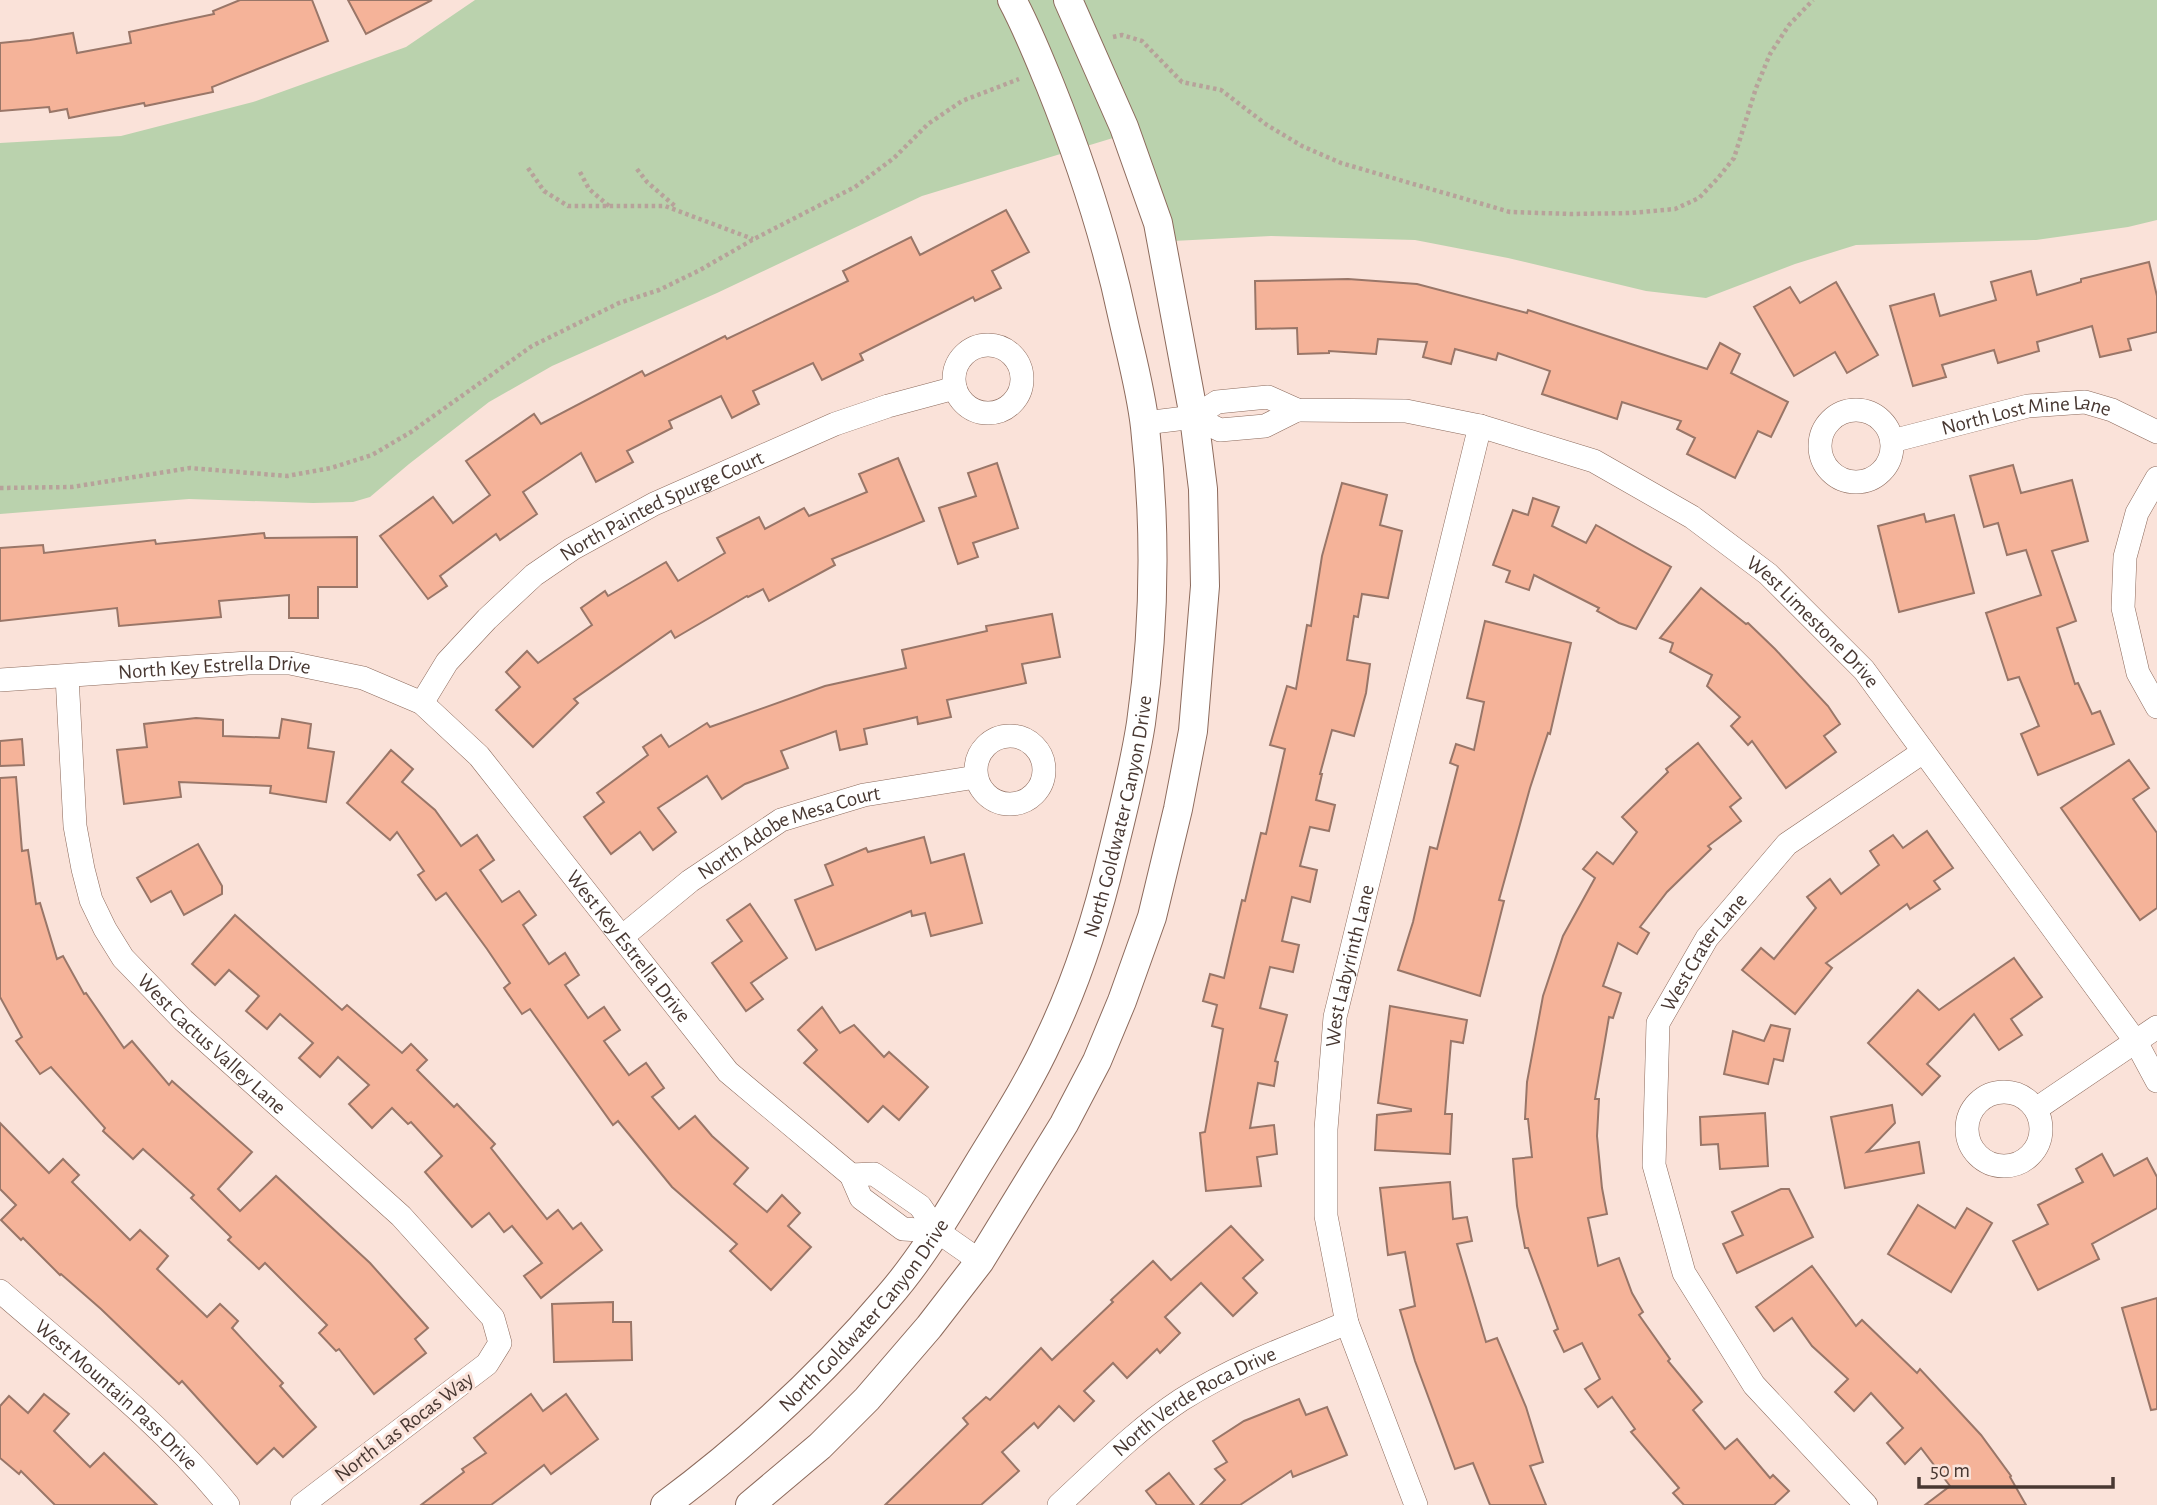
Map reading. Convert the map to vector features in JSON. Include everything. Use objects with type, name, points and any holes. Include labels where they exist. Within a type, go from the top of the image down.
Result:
[{"type":"street","name":"North Goldwater Canyon Drive","points":[[665,1505],[716,1467],[784,1407],[890,1295],[937,1231],[1018,1098],[1050,1038],[1101,902],[1129,785],[1141,723],[1152,571],[1145,423],[1104,234],[1075,146],[1012,0]]},
{"type":"street","points":[[750,1505],[820,1446],[867,1399],[929,1327],[980,1261],[1064,1124],[1097,1061],[1152,917],[1183,783],[1193,731],[1205,586],[1203,489],[1194,417],[1158,223],[1124,127],[1068,0]]},
{"type":"street","name":"North Painted Spurge Court","points":[[422,703],[447,662],[487,619],[534,575],[572,549],[654,504],[835,424],[955,388]]},
{"type":"street","name":"West Limestone Drive","points":[[1145,423],[1194,417],[1217,402],[1268,397],[1297,410],[1406,411],[1480,425],[1594,461],[1692,517],[1768,574],[1864,670],[2136,1042],[2157,1081]]},
{"type":"street","name":"North Lost Mine Lane","points":[[1892,441],[2028,406],[2085,402],[2112,410],[2157,432]]},
{"type":"street","name":"West Labyrinth Lane","points":[[1416,1505],[1347,1323],[1326,1216],[1326,1129],[1335,1017],[1480,425]]},
{"type":"street","points":[[2157,478],[2137,513],[2125,557],[2123,608],[2138,673],[2157,707]]},
{"type":"street","name":"North Key Estrella Drive","points":[[0,680],[248,663],[290,663],[363,678],[422,703]]},
{"type":"street","name":"West Cactus Valley Lane","points":[[67,676],[75,826],[83,869],[91,900],[123,958],[183,1020],[401,1216],[493,1318],[500,1343]]},
{"type":"street","name":"West Key Estrella Drive","points":[[422,703],[479,756],[728,1072],[851,1175],[861,1198],[904,1229],[937,1231],[980,1261]]},
{"type":"street","name":"West Crater Lane","points":[[1866,1505],[1754,1385],[1684,1273],[1654,1165],[1658,1023],[1707,938],[1787,844],[1923,751]]},
{"type":"street","name":"North Adobe Mesa Court","points":[[622,937],[690,881],[781,820],[864,795],[976,777]]},
{"type":"street","points":[[2036,1109],[2157,1027]]},
{"type":"street","name":"West Mountain Pass Drive","points":[[0,1291],[135,1408],[201,1471],[228,1505]]},
{"type":"street","name":"North Verde Roca Drive","points":[[1059,1505],[1122,1447],[1180,1401],[1250,1361],[1347,1323]]},
{"type":"street","name":"North Las Rocas Way","points":[[302,1505],[487,1364],[500,1343]]},
{"type":"path","points":[[1089,47],[1122,35],[1142,41],[1182,82],[1221,90],[1302,146],[1342,163],[1510,212],[1631,213],[1675,209],[1699,198],[1718,178],[1734,158],[1756,88],[1770,54],[1788,25],[1813,0]]},
{"type":"path","points":[[0,488],[72,487],[190,468],[287,476],[331,468],[372,455],[411,432],[532,346],[619,303],[659,290],[690,275],[855,187],[894,158],[929,124],[962,101],[1043,68]]},
{"type":"path","points":[[528,168],[544,191],[568,206],[665,206],[680,209],[754,239]]},
{"type":"path","points":[[637,169],[647,182],[680,209]]},
{"type":"path","points":[[580,172],[590,189],[609,207]]},
{"type":"green space","points":[[475,0],[2157,0],[2157,220],[2128,227],[2036,240],[1856,245],[1795,264],[1706,298],[1646,291],[1508,258],[1415,240],[1271,236],[1173,241],[1136,131],[922,196],[717,293],[552,366],[489,402],[370,497],[353,502],[313,503],[189,499],[0,514],[0,143],[121,136],[253,102],[406,47]]},
{"type":"building","points":[[240,0],[312,0],[328,41],[212,87],[213,92],[69,118],[67,109],[50,112],[49,107],[0,111],[0,43],[73,33],[77,53],[131,43],[129,32],[214,14],[213,11]]},
{"type":"building","points":[[348,0],[432,0],[366,34]]},
{"type":"building","points":[[1006,210],[1029,252],[992,271],[1001,288],[975,301],[973,297],[860,354],[863,360],[822,380],[813,363],[753,391],[759,404],[732,418],[721,396],[669,421],[672,428],[627,451],[633,462],[596,482],[581,453],[523,492],[537,514],[500,540],[496,534],[440,576],[447,586],[428,599],[380,536],[433,497],[453,523],[490,495],[466,461],[534,414],[541,424],[642,371],[645,376],[725,336],[727,339],[848,281],[843,271],[911,237],[920,255]]},
{"type":"building","points":[[2149,262],[2157,296],[2157,332],[2128,339],[2131,350],[2100,357],[2092,326],[2037,342],[2039,351],[1998,363],[1994,350],[1942,365],[1946,377],[1913,386],[1890,306],[1934,294],[1940,316],[1996,300],[1991,282],[2031,271],[2037,295],[2081,282],[2081,279]]},
{"type":"building","points":[[1348,279],[1417,284],[1527,313],[1528,310],[1707,369],[1720,343],[1740,354],[1731,373],[1788,402],[1771,437],[1758,431],[1735,478],[1687,454],[1695,438],[1677,429],[1681,421],[1622,402],[1617,419],[1542,394],[1550,371],[1498,353],[1496,360],[1455,349],[1451,364],[1423,357],[1427,342],[1378,339],[1376,354],[1329,351],[1298,354],[1297,328],[1256,329],[1255,281]]},
{"type":"building","points":[[1836,282],[1878,355],[1847,373],[1835,352],[1794,376],[1754,307],[1790,287],[1800,303]]},
{"type":"building","points":[[898,458],[924,521],[832,559],[835,565],[769,601],[763,589],[675,638],[671,631],[574,699],[578,703],[533,747],[496,710],[520,687],[506,672],[527,651],[538,663],[592,625],[581,608],[605,591],[608,596],[666,562],[678,581],[725,553],[717,538],[759,517],[765,529],[804,508],[809,516],[867,492],[859,474]]},
{"type":"building","points":[[997,463],[1018,528],[973,543],[978,557],[958,564],[939,508],[976,496],[968,473]]},
{"type":"building","points":[[2013,465],[2021,493],[2072,480],[2088,541],[2052,551],[2076,621],[2057,628],[2075,684],[2078,683],[2092,714],[2100,711],[2114,744],[2038,775],[2021,734],[2039,726],[2019,677],[2008,680],[1986,613],[2041,595],[2026,550],[2007,555],[1998,523],[1984,527],[1970,476]]},
{"type":"building","points":[[1342,483],[1387,495],[1380,525],[1402,531],[1388,598],[1362,594],[1358,617],[1354,616],[1347,660],[1370,664],[1366,693],[1354,736],[1332,730],[1316,800],[1335,805],[1329,831],[1310,827],[1300,866],[1317,870],[1310,902],[1292,897],[1282,941],[1299,945],[1293,972],[1270,967],[1260,1008],[1287,1015],[1275,1061],[1278,1062],[1274,1086],[1258,1083],[1250,1128],[1274,1125],[1277,1154],[1257,1157],[1261,1186],[1206,1191],[1200,1133],[1205,1132],[1223,1029],[1212,1026],[1217,1005],[1203,1001],[1210,974],[1224,978],[1261,833],[1266,834],[1285,749],[1270,745],[1287,686],[1296,689],[1307,625],[1311,626],[1322,556]]},
{"type":"building","points":[[1533,498],[1559,507],[1552,526],[1586,543],[1596,525],[1671,567],[1636,629],[1619,623],[1597,611],[1599,608],[1534,575],[1529,590],[1506,582],[1510,571],[1493,565],[1513,510],[1528,515]]},
{"type":"building","points":[[1924,514],[1926,522],[1954,515],[1974,593],[1899,612],[1878,526]]},
{"type":"building","points":[[264,533],[265,538],[357,537],[357,587],[318,587],[318,618],[289,618],[289,595],[219,601],[221,617],[177,621],[119,626],[117,608],[0,621],[0,548],[43,545],[44,553],[155,540],[156,544]]},
{"type":"building","points":[[1701,588],[1748,623],[1775,649],[1828,706],[1840,724],[1824,736],[1836,752],[1786,788],[1752,741],[1748,745],[1731,726],[1740,717],[1707,686],[1712,675],[1670,652],[1673,643],[1660,638]]},
{"type":"building","points":[[1052,614],[1060,657],[1022,664],[1026,683],[947,700],[951,717],[918,724],[917,717],[864,729],[867,744],[840,750],[836,731],[781,751],[788,768],[745,784],[722,799],[707,776],[658,808],[676,832],[653,850],[640,832],[611,854],[584,817],[604,802],[597,793],[648,755],[643,747],[661,735],[669,747],[707,723],[710,727],[825,686],[906,668],[902,650],[987,631],[986,626]]},
{"type":"building","points":[[1485,621],[1571,643],[1550,734],[1548,733],[1530,788],[1499,900],[1504,901],[1480,996],[1398,970],[1413,922],[1430,847],[1437,849],[1458,766],[1450,763],[1456,744],[1474,750],[1484,702],[1467,698]]},
{"type":"building","points":[[196,718],[223,720],[223,736],[279,738],[282,719],[311,724],[308,748],[334,752],[326,802],[270,793],[271,786],[179,782],[181,797],[124,804],[117,750],[147,747],[144,724]]},
{"type":"building","points":[[22,739],[24,765],[0,766],[0,741]]},
{"type":"building","points":[[1698,743],[1741,798],[1730,807],[1741,821],[1708,846],[1711,849],[1667,892],[1640,927],[1649,933],[1637,954],[1618,943],[1603,986],[1621,993],[1613,1018],[1609,1017],[1595,1099],[1599,1099],[1597,1136],[1607,1214],[1588,1218],[1598,1266],[1619,1258],[1632,1293],[1643,1312],[1639,1315],[1670,1359],[1668,1361],[1702,1402],[1693,1410],[1725,1449],[1737,1439],[1770,1478],[1773,1475],[1789,1491],[1774,1505],[1684,1505],[1673,1493],[1679,1488],[1631,1432],[1635,1429],[1612,1397],[1598,1407],[1585,1389],[1600,1379],[1582,1343],[1564,1352],[1554,1331],[1558,1329],[1528,1248],[1525,1248],[1517,1206],[1513,1159],[1532,1157],[1528,1119],[1525,1119],[1527,1082],[1543,996],[1563,936],[1595,878],[1583,869],[1597,852],[1613,864],[1637,832],[1622,817],[1668,772],[1666,769]]},
{"type":"building","points":[[391,750],[413,769],[402,782],[435,810],[461,846],[477,835],[494,860],[480,870],[502,902],[519,891],[536,915],[523,925],[549,964],[565,953],[579,975],[565,985],[588,1018],[604,1007],[620,1030],[604,1041],[629,1075],[646,1063],[664,1088],[652,1097],[679,1129],[695,1116],[712,1136],[748,1168],[734,1184],[767,1212],[782,1195],[800,1213],[788,1226],[811,1247],[771,1290],[730,1251],[737,1244],[672,1187],[618,1121],[613,1125],[530,1009],[522,1014],[504,988],[510,983],[487,949],[446,893],[436,900],[418,875],[424,871],[397,832],[390,840],[347,803]]},
{"type":"building","points":[[2129,760],[2149,788],[2133,799],[2157,833],[2157,908],[2140,920],[2061,808]]},
{"type":"building","points":[[16,777],[22,851],[28,850],[36,904],[40,903],[57,959],[63,956],[84,994],[86,993],[124,1048],[132,1041],[169,1085],[172,1081],[252,1152],[218,1189],[240,1211],[276,1176],[370,1263],[428,1328],[415,1339],[426,1353],[374,1394],[339,1349],[336,1351],[319,1333],[327,1325],[265,1263],[259,1269],[228,1240],[231,1237],[191,1198],[194,1195],[143,1149],[133,1159],[103,1131],[105,1128],[51,1067],[40,1074],[16,1041],[22,1037],[0,997],[0,778]]},
{"type":"building","points":[[1927,831],[1953,868],[1934,881],[1940,889],[1910,909],[1907,904],[1826,963],[1832,968],[1795,1014],[1742,970],[1761,948],[1774,959],[1816,908],[1807,897],[1830,879],[1841,894],[1879,865],[1870,851],[1893,835],[1903,848]]},
{"type":"building","points":[[924,837],[931,863],[964,854],[982,923],[931,936],[925,913],[912,916],[911,911],[816,950],[795,900],[833,885],[825,865],[866,848],[868,852]]},
{"type":"building","points":[[198,844],[222,886],[222,894],[184,915],[171,891],[151,902],[137,878]]},
{"type":"building","points":[[750,904],[787,958],[751,983],[763,999],[746,1011],[712,963],[742,941],[727,920]]},
{"type":"building","points":[[235,915],[342,1010],[347,1005],[402,1053],[411,1044],[427,1060],[417,1070],[454,1107],[457,1104],[495,1144],[491,1148],[547,1219],[558,1210],[573,1229],[581,1223],[602,1250],[541,1298],[524,1276],[542,1263],[512,1226],[504,1232],[489,1213],[472,1227],[425,1172],[442,1156],[411,1122],[408,1124],[392,1108],[372,1128],[349,1104],[369,1085],[338,1057],[320,1077],[299,1058],[313,1043],[280,1014],[267,1029],[246,1011],[259,996],[229,970],[215,985],[192,964]]},
{"type":"building","points":[[2014,958],[2042,997],[2011,1019],[2022,1035],[1999,1050],[1974,1014],[1927,1064],[1940,1076],[1922,1095],[1868,1043],[1918,990],[1939,1010]]},
{"type":"building","points":[[1390,1006],[1467,1020],[1463,1043],[1451,1041],[1445,1114],[1452,1114],[1450,1154],[1375,1150],[1377,1115],[1411,1111],[1378,1103]]},
{"type":"building","points":[[822,1007],[840,1033],[854,1025],[884,1057],[889,1052],[928,1087],[899,1120],[883,1106],[868,1122],[804,1063],[817,1050],[798,1030]]},
{"type":"building","points":[[1771,1025],[1790,1029],[1783,1061],[1774,1059],[1768,1084],[1724,1074],[1733,1031],[1764,1041]]},
{"type":"building","points":[[1892,1105],[1895,1123],[1867,1152],[1919,1142],[1924,1173],[1845,1188],[1831,1117]]},
{"type":"building","points":[[1765,1113],[1768,1166],[1720,1169],[1718,1144],[1701,1145],[1700,1117]]},
{"type":"building","points":[[0,1123],[49,1173],[63,1159],[79,1175],[72,1182],[130,1240],[140,1230],[168,1256],[157,1269],[207,1317],[220,1304],[238,1321],[232,1328],[283,1383],[280,1386],[316,1427],[283,1457],[274,1448],[257,1464],[182,1381],[179,1384],[101,1309],[60,1275],[23,1238],[21,1240],[1,1220],[16,1205],[0,1189]]},
{"type":"building","points":[[2102,1154],[2114,1176],[2147,1158],[2157,1177],[2157,1208],[2092,1244],[2099,1259],[2038,1290],[2013,1241],[2048,1224],[2038,1205],[2083,1182],[2076,1169]]},
{"type":"building","points":[[1450,1182],[1453,1219],[1467,1217],[1472,1241],[1457,1244],[1486,1342],[1497,1338],[1526,1407],[1543,1462],[1530,1466],[1546,1505],[1490,1505],[1473,1463],[1455,1469],[1415,1361],[1400,1310],[1415,1306],[1405,1252],[1388,1255],[1380,1188]]},
{"type":"building","points":[[1781,1189],[1789,1189],[1813,1237],[1737,1273],[1723,1244],[1743,1235],[1732,1212]]},
{"type":"building","points":[[1918,1205],[1955,1228],[1967,1208],[1992,1223],[1951,1292],[1888,1254]]},
{"type":"building","points":[[1231,1226],[1263,1260],[1243,1278],[1257,1293],[1233,1316],[1201,1283],[1165,1317],[1180,1333],[1160,1353],[1157,1349],[1127,1378],[1113,1363],[1084,1391],[1094,1401],[1074,1421],[1059,1406],[1038,1428],[1034,1423],[1002,1452],[1019,1471],[981,1505],[885,1505],[968,1424],[963,1418],[986,1397],[990,1400],[1041,1348],[1052,1360],[1153,1261],[1171,1280]]},
{"type":"building","points":[[1812,1266],[1856,1326],[1862,1320],[1917,1373],[1920,1369],[1981,1435],[2011,1476],[2026,1505],[1925,1505],[1950,1486],[1921,1448],[1905,1464],[1887,1443],[1903,1428],[1871,1393],[1854,1411],[1835,1392],[1848,1379],[1812,1346],[1792,1318],[1774,1331],[1756,1307]]},
{"type":"building","points":[[2157,1298],[2157,1409],[2151,1410],[2122,1308]]},
{"type":"building","points":[[613,1302],[613,1322],[631,1322],[632,1360],[554,1362],[552,1304]]},
{"type":"building","points":[[44,1394],[69,1414],[54,1431],[90,1467],[104,1453],[157,1505],[55,1505],[21,1471],[19,1474],[0,1458],[0,1406],[9,1396],[28,1413]]},
{"type":"building","points":[[531,1394],[543,1411],[566,1394],[598,1439],[551,1474],[544,1465],[491,1505],[421,1505],[464,1472],[462,1469],[486,1453],[474,1438]]},
{"type":"building","points":[[1299,1399],[1306,1415],[1327,1407],[1347,1455],[1293,1477],[1291,1471],[1240,1505],[1200,1505],[1225,1480],[1215,1469],[1227,1462],[1213,1441],[1244,1421]]},
{"type":"building","points":[[1169,1473],[1194,1505],[1157,1505],[1146,1491]]}]
